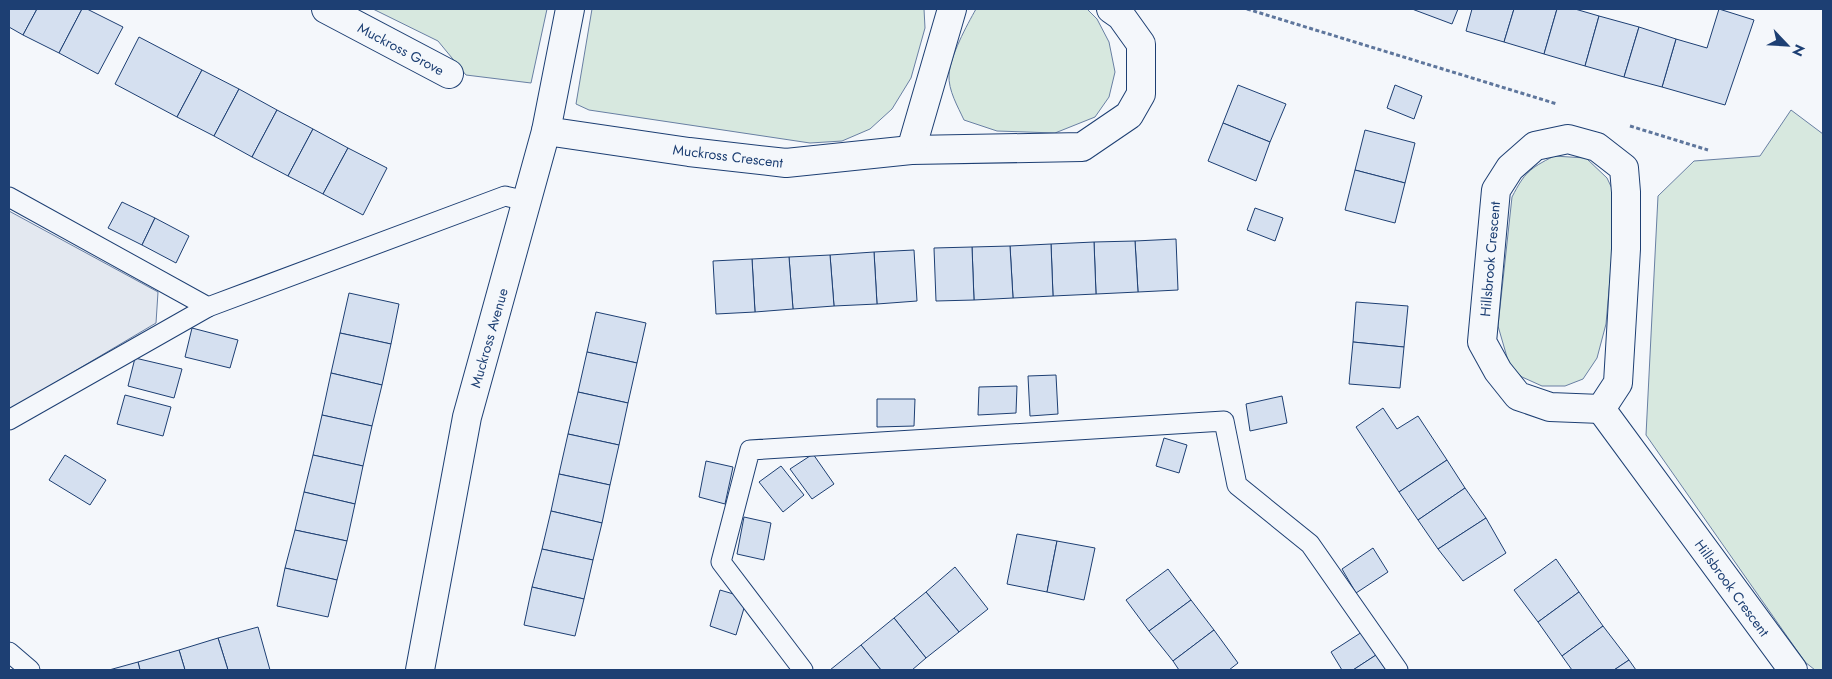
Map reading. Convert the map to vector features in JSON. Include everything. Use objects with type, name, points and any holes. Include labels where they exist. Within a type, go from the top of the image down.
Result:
[{"type":"street","name":"Muckross Grove","points":[[326,9],[449,74]]},
{"type":"street","name":"Muckross Avenue","points":[[420,670],[467,418],[546,131],[570,9]]},
{"type":"street","points":[[911,150],[952,9]]},
{"type":"street","name":"Muckross Crescent","points":[[546,131],[689,152],[786,163],[911,150],[1082,147],[1129,115],[1141,94],[1141,44],[1121,16],[1111,9]]},
{"type":"street","name":"Hillsbrook Crescent","points":[[1568,139],[1598,146],[1624,168],[1626,249],[1618,383],[1601,409],[1550,407],[1518,396],[1498,370],[1482,342],[1496,190],[1510,168],[1535,146],[1568,139]]},
{"type":"street","name":"Hillsbrook Crescent","points":[[1601,409],[1793,670]]},
{"type":"lane","points":[[9,420],[208,307],[505,196],[527,201]]},
{"type":"lane","points":[[9,197],[208,307]]},
{"type":"lane","points":[[803,670],[721,562],[750,450],[1224,421],[1237,485],[1310,544],[1398,670]]},
{"type":"lane","points":[[9,652],[30,670]]},
{"type":"path","points":[[1247,9],[1566,107]]},
{"type":"path","points":[[1623,124],[1708,150]]},
{"type":"shaded area","points":[[373,9],[547,9],[531,83],[466,75],[438,41]]},
{"type":"shaded area","points":[[592,9],[924,9],[925,28],[911,78],[892,109],[870,129],[842,141],[810,143],[589,110],[576,104]]},
{"type":"shaded area","points":[[976,9],[1087,9],[1097,19],[1109,42],[1115,72],[1109,97],[1095,117],[1055,133],[997,131],[964,120],[952,92],[949,75],[956,50]]},
{"type":"shaded area","points":[[1791,110],[1823,134],[1823,670],[1815,670],[1805,662],[1646,435],[1658,196],[1694,161],[1760,156]]},
{"type":"shaded area","points":[[1554,156],[1586,158],[1607,178],[1617,199],[1606,324],[1597,358],[1583,379],[1565,386],[1542,386],[1522,377],[1509,364],[1498,326],[1512,197],[1524,176],[1539,164]]},
{"type":"shaded area","points":[[9,211],[158,292],[156,323],[9,410]]},
{"type":"building","points":[[9,9],[37,9],[23,35],[9,27]]},
{"type":"building","points":[[37,9],[82,9],[59,53],[23,35]]},
{"type":"building","points":[[82,9],[87,9],[123,27],[98,74],[59,53]]},
{"type":"building","points":[[1412,9],[1458,9],[1452,24]]},
{"type":"building","points":[[1472,9],[1514,9],[1504,42],[1466,31]]},
{"type":"building","points":[[1514,9],[1557,9],[1544,54],[1504,42]]},
{"type":"building","points":[[1557,9],[1575,9],[1599,16],[1585,66],[1544,54]]},
{"type":"building","points":[[1719,9],[1754,20],[1725,105],[1662,87],[1676,39],[1707,48]]},
{"type":"building","points":[[1599,16],[1639,27],[1624,77],[1585,66]]},
{"type":"building","points":[[1639,27],[1676,39],[1662,87],[1624,77]]},
{"type":"building","points":[[139,37],[202,70],[177,117],[115,84]]},
{"type":"building","points":[[202,70],[239,89],[214,136],[177,117]]},
{"type":"building","points":[[1238,85],[1286,104],[1270,142],[1223,123]]},
{"type":"building","points":[[1395,85],[1422,96],[1414,119],[1387,108]]},
{"type":"building","points":[[239,89],[277,110],[252,157],[214,136]]},
{"type":"building","points":[[277,110],[313,129],[288,176],[252,157]]},
{"type":"building","points":[[1223,123],[1270,142],[1256,181],[1208,161]]},
{"type":"building","points":[[313,129],[348,148],[323,194],[288,176]]},
{"type":"building","points":[[1365,130],[1415,143],[1405,183],[1355,170]]},
{"type":"building","points":[[348,148],[387,168],[363,215],[323,194]]},
{"type":"building","points":[[1355,170],[1405,183],[1395,223],[1345,210]]},
{"type":"building","points":[[122,202],[155,218],[142,245],[108,228]]},
{"type":"building","points":[[1255,208],[1283,218],[1275,241],[1247,230]]},
{"type":"building","points":[[155,218],[189,236],[176,263],[142,245]]},
{"type":"building","points":[[1176,239],[1178,290],[1138,292],[1135,241]]},
{"type":"building","points":[[1135,241],[1138,292],[1096,294],[1094,242]]},
{"type":"building","points":[[1094,242],[1096,294],[1053,296],[1051,244]]},
{"type":"building","points":[[1051,244],[1053,296],[1013,298],[1010,246]]},
{"type":"building","points":[[1010,246],[1013,298],[974,300],[972,247]]},
{"type":"building","points":[[972,247],[974,300],[936,301],[934,248]]},
{"type":"building","points":[[914,250],[917,301],[877,304],[874,252]]},
{"type":"building","points":[[874,252],[877,304],[834,306],[830,255]]},
{"type":"building","points":[[830,255],[834,306],[793,309],[789,257]]},
{"type":"building","points":[[789,257],[793,309],[755,312],[752,259]]},
{"type":"building","points":[[752,259],[755,312],[716,314],[713,261]]},
{"type":"building","points":[[349,293],[399,304],[391,344],[340,333]]},
{"type":"building","points":[[1356,302],[1408,306],[1404,347],[1353,342]]},
{"type":"building","points":[[596,312],[646,323],[637,363],[587,352]]},
{"type":"building","points":[[192,328],[238,340],[230,368],[185,357]]},
{"type":"building","points":[[340,333],[391,344],[382,385],[331,373]]},
{"type":"building","points":[[1353,342],[1404,347],[1400,388],[1349,384]]},
{"type":"building","points":[[587,352],[637,363],[628,403],[578,392]]},
{"type":"building","points":[[135,358],[182,369],[174,398],[128,386]]},
{"type":"building","points":[[331,373],[382,385],[372,426],[322,415]]},
{"type":"building","points":[[1056,375],[1058,414],[1030,416],[1028,376]]},
{"type":"building","points":[[1017,386],[1016,413],[978,415],[979,387]]},
{"type":"building","points":[[578,392],[628,403],[619,445],[568,434]]},
{"type":"building","points":[[125,395],[171,407],[163,436],[117,424]]},
{"type":"building","points":[[1282,396],[1287,423],[1250,431],[1246,404]]},
{"type":"building","points":[[877,399],[915,399],[914,426],[877,427]]},
{"type":"building","points":[[1383,408],[1397,429],[1418,416],[1447,460],[1399,492],[1356,427]]},
{"type":"building","points":[[322,415],[372,426],[363,466],[313,455]]},
{"type":"building","points":[[568,434],[619,445],[610,485],[559,474]]},
{"type":"building","points":[[1164,438],[1187,445],[1179,473],[1156,466]]},
{"type":"building","points":[[813,454],[834,484],[812,499],[790,469]]},
{"type":"building","points":[[65,455],[106,480],[90,505],[49,480]]},
{"type":"building","points":[[313,455],[363,466],[355,504],[304,492]]},
{"type":"building","points":[[1447,460],[1465,488],[1418,520],[1399,492]]},
{"type":"building","points":[[706,461],[733,467],[725,504],[699,497]]},
{"type":"building","points":[[781,466],[804,495],[783,512],[759,482]]},
{"type":"building","points":[[559,474],[610,485],[602,523],[551,511]]},
{"type":"building","points":[[1465,488],[1486,518],[1438,549],[1418,520]]},
{"type":"building","points":[[304,492],[355,504],[347,541],[295,530]]},
{"type":"building","points":[[551,511],[602,523],[593,560],[542,549]]},
{"type":"building","points":[[744,517],[771,523],[764,560],[737,554]]},
{"type":"building","points":[[1486,518],[1506,553],[1463,581],[1438,549]]},
{"type":"building","points":[[295,530],[347,541],[337,580],[285,568]]},
{"type":"building","points":[[1017,534],[1057,541],[1047,592],[1007,584]]},
{"type":"building","points":[[1057,541],[1095,548],[1084,600],[1047,592]]},
{"type":"building","points":[[1373,548],[1388,572],[1356,593],[1342,569]]},
{"type":"building","points":[[542,549],[593,560],[584,599],[532,587]]},
{"type":"building","points":[[1556,559],[1579,592],[1538,622],[1514,590]]},
{"type":"building","points":[[955,567],[988,609],[959,632],[926,592]]},
{"type":"building","points":[[285,568],[337,580],[328,617],[277,606]]},
{"type":"building","points":[[1168,569],[1191,600],[1149,631],[1126,600]]},
{"type":"building","points":[[532,587],[584,599],[575,636],[524,625]]},
{"type":"building","points":[[720,590],[747,598],[736,635],[710,626]]},
{"type":"building","points":[[926,592],[959,632],[926,658],[894,618]]},
{"type":"building","points":[[1579,592],[1603,626],[1562,656],[1538,622]]},
{"type":"building","points":[[1191,600],[1214,630],[1173,661],[1149,631]]},
{"type":"building","points":[[894,618],[926,658],[912,670],[881,670],[861,645]]},
{"type":"building","points":[[1603,626],[1629,660],[1614,670],[1572,670],[1562,656]]},
{"type":"building","points":[[258,627],[270,670],[228,670],[218,638]]},
{"type":"building","points":[[1214,630],[1238,663],[1229,670],[1179,670],[1173,661]]},
{"type":"building","points":[[1362,632],[1376,655],[1353,670],[1342,670],[1331,652]]},
{"type":"building","points":[[218,638],[228,670],[185,670],[179,650]]},
{"type":"building","points":[[861,645],[881,670],[830,670]]},
{"type":"building","points":[[179,650],[185,670],[140,670],[138,662]]},
{"type":"building","points":[[1376,655],[1386,670],[1353,670]]},
{"type":"building","points":[[1629,660],[1636,670],[1614,670]]},
{"type":"building","points":[[138,662],[140,670],[109,670]]}]
